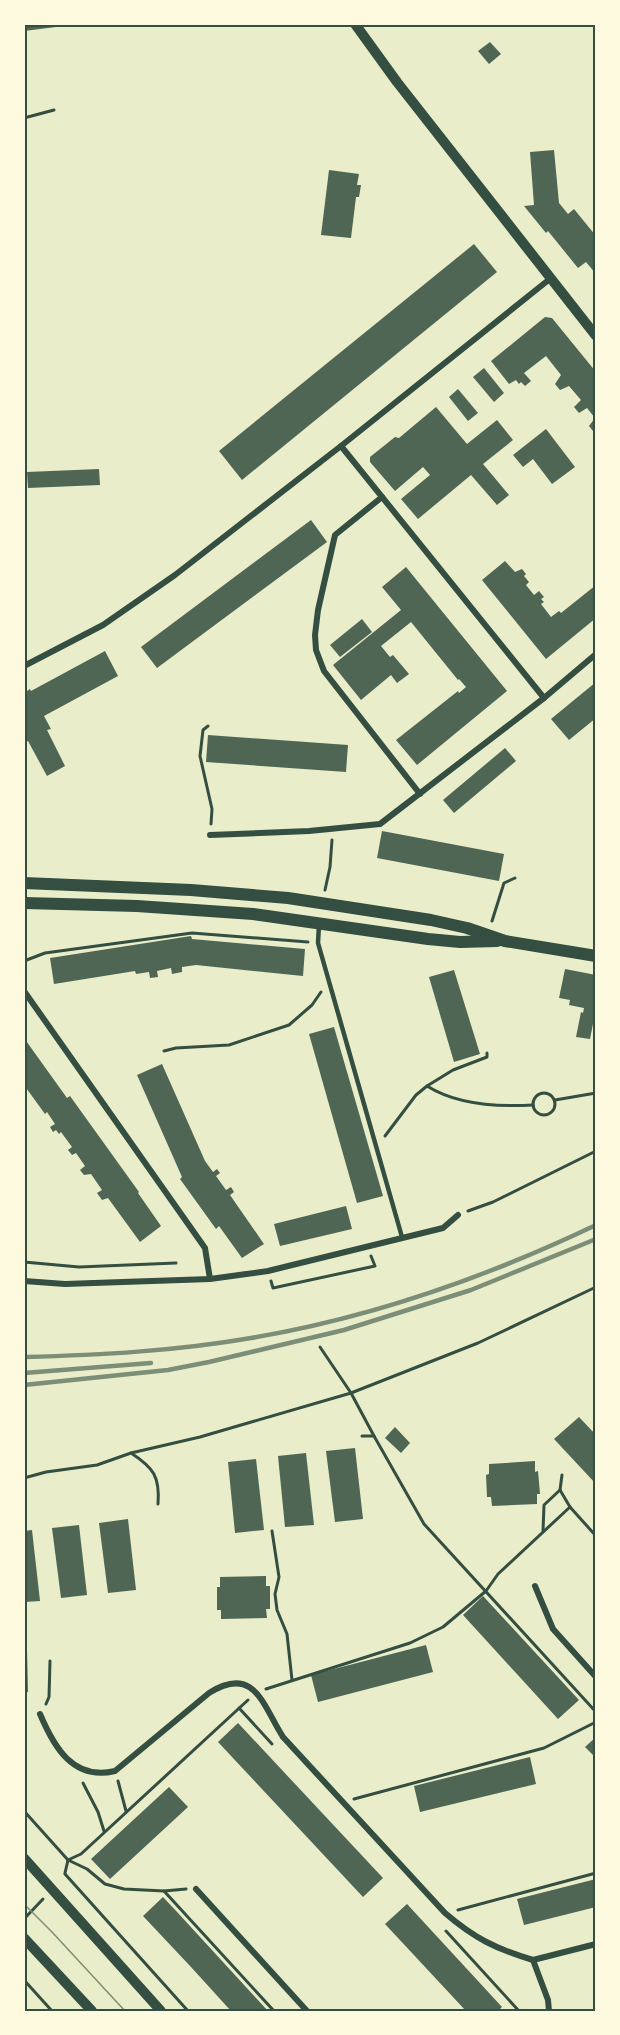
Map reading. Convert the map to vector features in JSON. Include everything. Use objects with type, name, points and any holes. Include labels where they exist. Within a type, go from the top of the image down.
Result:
[{"type":"main road","points":[[24,883],[233,892],[322,903],[431,920],[505,941],[596,956]]},
{"type":"main road","points":[[24,903],[188,909],[319,922],[428,939],[460,942],[505,941]]},
{"type":"street","points":[[355,24],[397,82],[596,336]]},
{"type":"street","points":[[24,666],[103,625],[175,575],[341,446],[550,278]]},
{"type":"street","points":[[341,446],[544,698]]},
{"type":"street","points":[[382,497],[335,535],[318,610],[316,650],[324,671],[420,794]]},
{"type":"street","points":[[210,835],[333,830],[380,824],[544,698],[596,654]]},
{"type":"street","points":[[24,991],[205,1248],[210,1279]]},
{"type":"street","points":[[24,1281],[65,1284],[210,1279],[268,1271],[443,1228],[458,1215]]},
{"type":"street","points":[[535,1586],[553,1629],[596,1677]]},
{"type":"street","points":[[40,1714],[57,1747],[75,1765],[91,1773],[104,1774],[115,1771],[219,1686],[241,1684],[257,1692],[283,1737],[445,1913],[466,1932],[486,1943],[533,1960],[596,1944]]},
{"type":"street","points":[[24,1858],[161,2011]]},
{"type":"street","points":[[196,1889],[307,2011]]},
{"type":"street","points":[[24,1938],[92,2011]]},
{"type":"street","points":[[533,1960],[548,2000],[549,2011]]},
{"type":"lane","points":[[319,922],[318,943],[402,1237]]},
{"type":"path","points":[[24,118],[54,111]]},
{"type":"path","points":[[208,726],[203,730],[200,756],[212,809],[210,835]]},
{"type":"path","points":[[322,903],[330,867],[333,830]]},
{"type":"path","points":[[488,935],[504,883],[515,878]]},
{"type":"path","points":[[24,961],[45,953],[192,933],[318,943]]},
{"type":"path","points":[[164,1050],[229,1045],[289,1026],[312,1005],[319,994],[331,985]]},
{"type":"path","points":[[375,1140],[385,1136],[416,1095],[427,1086],[453,1070],[487,1057],[487,1053]]},
{"type":"path","points":[[427,1086],[474,1103],[505,1107],[533,1105]]},
{"type":"path","points":[[540,1093],[549,1094],[555,1100],[555,1106],[548,1114],[538,1113],[533,1105],[534,1099],[540,1093]]},
{"type":"path","points":[[555,1100],[596,1093]]},
{"type":"path","points":[[458,1215],[493,1202],[596,1151]]},
{"type":"path","points":[[24,1262],[79,1267],[177,1263]]},
{"type":"path","points":[[273,1288],[375,1266]]},
{"type":"path","points":[[300,1283],[303,1289]]},
{"type":"path","points":[[24,1478],[46,1472],[97,1465],[131,1453],[200,1437],[351,1393],[478,1343],[596,1287]]},
{"type":"path","points":[[320,1347],[351,1393],[424,1524],[596,1712]]},
{"type":"path","points":[[362,1436],[374,1436]]},
{"type":"path","points":[[131,1453],[154,1472],[159,1486],[158,1504]]},
{"type":"path","points":[[562,1475],[560,1490],[570,1508],[596,1536]]},
{"type":"path","points":[[543,1531],[544,1505],[560,1490]]},
{"type":"path","points":[[68,1860],[81,1854],[257,1692],[410,1643],[443,1627],[486,1590],[498,1574],[570,1508]]},
{"type":"path","points":[[272,1531],[279,1577],[276,1594],[277,1610],[287,1634],[292,1680]]},
{"type":"path","points":[[40,1714],[50,1697],[50,1662]]},
{"type":"path","points":[[344,1803],[361,1796],[544,1748],[596,1722]]},
{"type":"path","points":[[75,1765],[98,1812],[104,1832]]},
{"type":"path","points":[[115,1771],[126,1811]]},
{"type":"path","points":[[24,1811],[68,1860],[87,1869],[105,1884],[124,1889],[164,1891],[196,1889]]},
{"type":"path","points":[[68,1860],[65,1874],[188,2011]]},
{"type":"path","points":[[445,1913],[596,1873]]},
{"type":"path","points":[[164,1891],[274,2011]]},
{"type":"path","points":[[24,1980],[52,2011]]},
{"type":"building","points":[[24,24],[71,24],[72,25],[24,31]]},
{"type":"building","points":[[490,42],[501,54],[489,64],[478,51]]},
{"type":"building","points":[[554,150],[559,203],[568,214],[574,209],[596,236],[596,274],[586,262],[578,268],[524,206],[534,205],[530,152]]},
{"type":"building","points":[[329,170],[359,174],[357,185],[361,185],[359,197],[356,197],[351,238],[321,235]]},
{"type":"building","points":[[474,244],[497,272],[242,480],[219,451]]},
{"type":"building","points":[[545,317],[552,318],[596,372],[596,430],[593,431],[589,426],[595,418],[587,408],[579,413],[574,407],[581,400],[569,386],[560,390],[555,384],[561,375],[546,356],[524,373],[531,381],[525,386],[516,380],[509,384],[491,361]]},
{"type":"building","points":[[484,368],[504,393],[494,402],[473,377]]},
{"type":"building","points":[[458,389],[478,413],[468,421],[449,397]]},
{"type":"building","points":[[436,407],[467,444],[497,420],[513,440],[483,464],[509,495],[497,505],[471,475],[418,519],[401,499],[430,475],[423,467],[395,491],[370,462],[370,457],[395,437],[399,438]]},
{"type":"building","points":[[546,429],[575,467],[552,484],[533,459],[523,467],[513,455]]},
{"type":"building","points":[[99,469],[100,485],[28,488],[27,472]]},
{"type":"building","points":[[311,520],[327,542],[157,668],[141,647]]},
{"type":"building","points":[[505,561],[515,572],[522,569],[529,582],[526,585],[534,595],[539,591],[544,597],[541,599],[544,602],[541,604],[551,617],[559,611],[561,613],[596,585],[596,618],[546,659],[482,580]]},
{"type":"building","points":[[406,567],[507,691],[417,765],[396,740],[466,687],[411,622],[381,646],[390,657],[393,655],[409,674],[397,683],[391,675],[361,700],[333,665],[401,610],[382,587]]},
{"type":"building","points":[[362,619],[372,632],[340,657],[330,645]]},
{"type":"building","points":[[105,651],[118,676],[44,716],[51,729],[47,730],[65,766],[47,776],[28,741],[24,743],[24,693]]},
{"type":"building","points":[[596,682],[596,718],[569,740],[551,719]]},
{"type":"building","points":[[208,735],[348,745],[346,772],[206,762]]},
{"type":"building","points":[[505,748],[516,761],[454,813],[443,800]]},
{"type":"building","points":[[382,831],[504,854],[499,881],[377,858]]},
{"type":"building","points":[[191,936],[192,939],[305,949],[303,976],[196,965],[182,967],[182,972],[172,974],[171,968],[157,971],[158,977],[150,978],[149,972],[136,974],[135,971],[54,984],[50,958]]},
{"type":"building","points":[[565,969],[596,975],[596,1009],[590,1039],[576,1037],[581,1012],[583,1013],[584,1008],[569,1005],[570,1000],[559,998]]},
{"type":"building","points":[[454,970],[480,1054],[454,1062],[429,977]]},
{"type":"building","points":[[334,1027],[383,1196],[357,1203],[309,1034]]},
{"type":"building","points":[[24,1038],[67,1098],[70,1096],[161,1226],[140,1242],[108,1198],[102,1200],[97,1193],[102,1190],[91,1174],[84,1175],[80,1170],[85,1166],[76,1153],[72,1155],[68,1150],[72,1147],[61,1132],[59,1134],[56,1130],[53,1132],[50,1127],[55,1124],[24,1085]]},
{"type":"building","points":[[162,1064],[205,1161],[213,1172],[217,1169],[220,1173],[216,1176],[226,1190],[231,1187],[234,1192],[230,1195],[264,1244],[242,1258],[219,1226],[216,1229],[180,1179],[182,1177],[137,1075]]},
{"type":"building","points":[[346,1206],[352,1229],[280,1246],[274,1224]]},
{"type":"building","points":[[579,1417],[596,1435],[596,1484],[554,1439]]},
{"type":"building","points":[[395,1427],[410,1443],[401,1453],[385,1438]]},
{"type":"building","points":[[355,1448],[363,1519],[335,1522],[326,1451]]},
{"type":"building","points":[[306,1453],[314,1525],[285,1527],[278,1456]]},
{"type":"building","points":[[256,1459],[264,1530],[235,1533],[228,1462]]},
{"type":"building","points":[[535,1461],[540,1494],[537,1494],[537,1504],[492,1506],[491,1497],[487,1497],[486,1475],[489,1474],[489,1464]]},
{"type":"building","points":[[128,1519],[136,1590],[108,1593],[99,1523]]},
{"type":"building","points":[[79,1525],[87,1595],[61,1598],[52,1528]]},
{"type":"building","points":[[32,1530],[40,1601],[24,1602],[24,1531]]},
{"type":"building","points":[[266,1576],[266,1586],[270,1586],[270,1609],[266,1609],[267,1618],[221,1619],[221,1610],[217,1610],[217,1587],[220,1587],[220,1577]]},
{"type":"building","points":[[483,1596],[579,1700],[558,1719],[463,1615]]},
{"type":"building","points":[[426,1645],[433,1672],[318,1702],[311,1675]]},
{"type":"building","points":[[24,1650],[27,1650],[28,1692],[24,1693]]},
{"type":"building","points":[[238,1723],[383,1878],[363,1897],[218,1742]]},
{"type":"building","points":[[596,1737],[596,1758],[585,1747]]},
{"type":"building","points":[[530,1757],[536,1784],[420,1812],[414,1786]]},
{"type":"building","points":[[169,1787],[188,1807],[110,1879],[91,1859]]},
{"type":"building","points":[[596,1879],[596,1907],[524,1925],[517,1899]]},
{"type":"building","points":[[163,1897],[268,2011],[231,2011],[143,1916]]},
{"type":"building","points":[[407,1904],[502,2007],[498,2011],[466,2011],[385,1924]]},
{"type":"tram line","points":[[24,1904],[125,2011]]},
{"type":"railway","points":[[24,1357],[166,1349],[296,1330],[427,1294],[513,1262],[596,1225]]},
{"type":"railway","points":[[24,1385],[168,1370],[344,1330],[471,1290],[596,1239]]},
{"type":"railway","points":[[24,1373],[151,1363]]}]
